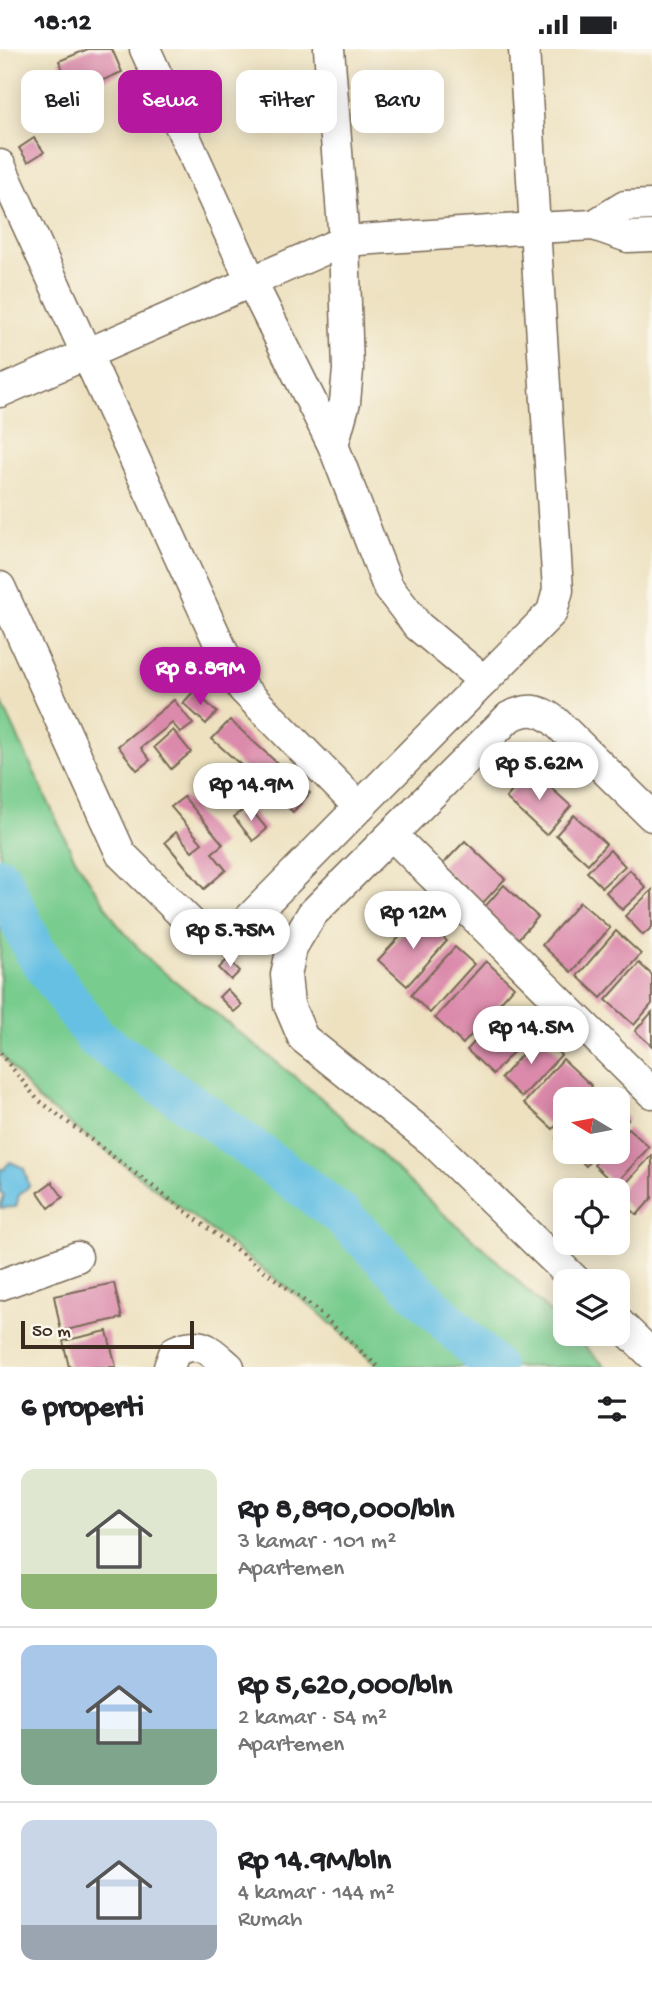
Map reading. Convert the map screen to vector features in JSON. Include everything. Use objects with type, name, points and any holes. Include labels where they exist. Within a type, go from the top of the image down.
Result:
[{"type":"street","points":[[145,49],[251,281],[333,445],[388,587],[418,626],[484,681]]},
{"type":"street","points":[[329,49],[344,241],[348,370],[345,402],[333,445]]},
{"type":"street","points":[[0,587],[121,855],[195,927],[220,935],[239,929],[552,612],[558,590],[524,49]]},
{"type":"street","points":[[0,165],[229,665],[243,689],[359,807]]},
{"type":"street","points":[[594,225],[625,207],[652,205]]},
{"type":"street","points":[[0,392],[344,241],[594,225],[628,237],[652,236]]},
{"type":"street","points":[[564,1269],[432,1140],[303,1038],[289,1005],[286,975],[292,947],[312,914],[509,717],[524,709],[541,711],[555,721],[652,816]]},
{"type":"street","points":[[392,835],[652,1093]]},
{"type":"street","points":[[0,1286],[77,1257]]},
{"type":"street","points":[[630,1334],[652,1356]]},
{"type":"street","points":[[172,1359],[189,1345],[206,1347],[229,1367]]},
{"type":"path","points":[[0,1053],[37,1099],[315,1309],[377,1367]]},
{"type":"green space","points":[[0,699],[73,855],[118,925],[150,961],[320,1097],[439,1210],[486,1250],[553,1315],[553,1346],[584,1346],[606,1367],[378,1367],[315,1309],[37,1099],[0,1053]]},
{"type":"water","points":[[10,1162],[24,1168],[29,1186],[19,1195],[16,1207],[0,1208],[4,1195],[0,1192],[0,1168],[3,1170]]},
{"type":"building","points":[[88,49],[112,49],[121,70],[104,80],[104,70],[63,70],[59,61]]},
{"type":"building","points":[[34,138],[44,152],[28,162],[19,148]]},
{"type":"building","points":[[194,691],[217,712],[206,724],[183,703]]},
{"type":"building","points":[[174,700],[193,724],[181,733],[172,723],[141,748],[150,760],[137,770],[118,746]]},
{"type":"building","points":[[230,720],[310,793],[293,812],[212,739]]},
{"type":"building","points":[[173,730],[191,752],[171,769],[154,747]]},
{"type":"building","points":[[531,770],[571,806],[546,835],[506,798]]},
{"type":"building","points":[[184,797],[223,844],[212,853],[226,870],[204,889],[165,842],[176,832],[192,851],[202,843],[171,807]]},
{"type":"building","points":[[248,806],[267,829],[253,841],[234,817]]},
{"type":"building","points":[[574,815],[606,844],[588,864],[556,835]]},
{"type":"building","points":[[465,841],[505,879],[481,905],[441,866]]},
{"type":"building","points":[[610,850],[625,866],[602,887],[587,872]]},
{"type":"building","points":[[630,870],[646,888],[622,910],[606,892]]},
{"type":"building","points":[[504,885],[538,917],[516,941],[482,910]]},
{"type":"building","points":[[652,890],[652,927],[643,935],[625,916]]},
{"type":"building","points":[[580,902],[610,928],[571,972],[542,945]]},
{"type":"building","points":[[419,916],[447,941],[407,986],[378,960]]},
{"type":"building","points":[[616,931],[641,954],[601,998],[577,976]]},
{"type":"building","points":[[455,947],[474,964],[430,1013],[411,995]]},
{"type":"building","points":[[228,959],[240,971],[231,980],[219,968]]},
{"type":"building","points":[[486,961],[514,987],[463,1044],[435,1018]]},
{"type":"building","points":[[639,963],[652,975],[652,1004],[634,1025],[606,1000]]},
{"type":"building","points":[[227,989],[242,1005],[234,1012],[219,997]]},
{"type":"building","points":[[509,1004],[535,1028],[493,1074],[467,1050]]},
{"type":"building","points":[[652,1012],[652,1046],[635,1031]]},
{"type":"building","points":[[539,1035],[561,1055],[522,1097],[501,1078]]},
{"type":"building","points":[[563,1059],[592,1086],[553,1087],[553,1129],[524,1103]]},
{"type":"building","points":[[630,1130],[649,1147],[621,1178],[608,1178],[594,1165],[630,1164]]},
{"type":"building","points":[[652,1155],[652,1198],[637,1215],[630,1208],[630,1179]]},
{"type":"building","points":[[52,1182],[63,1197],[49,1208],[38,1192]]},
{"type":"building","points":[[114,1283],[122,1318],[61,1331],[54,1296]]},
{"type":"building","points":[[107,1331],[116,1367],[69,1367],[63,1341]]},
{"type":"waterway","points":[[0,878],[35,951],[95,1037],[340,1214],[493,1367]]}]
